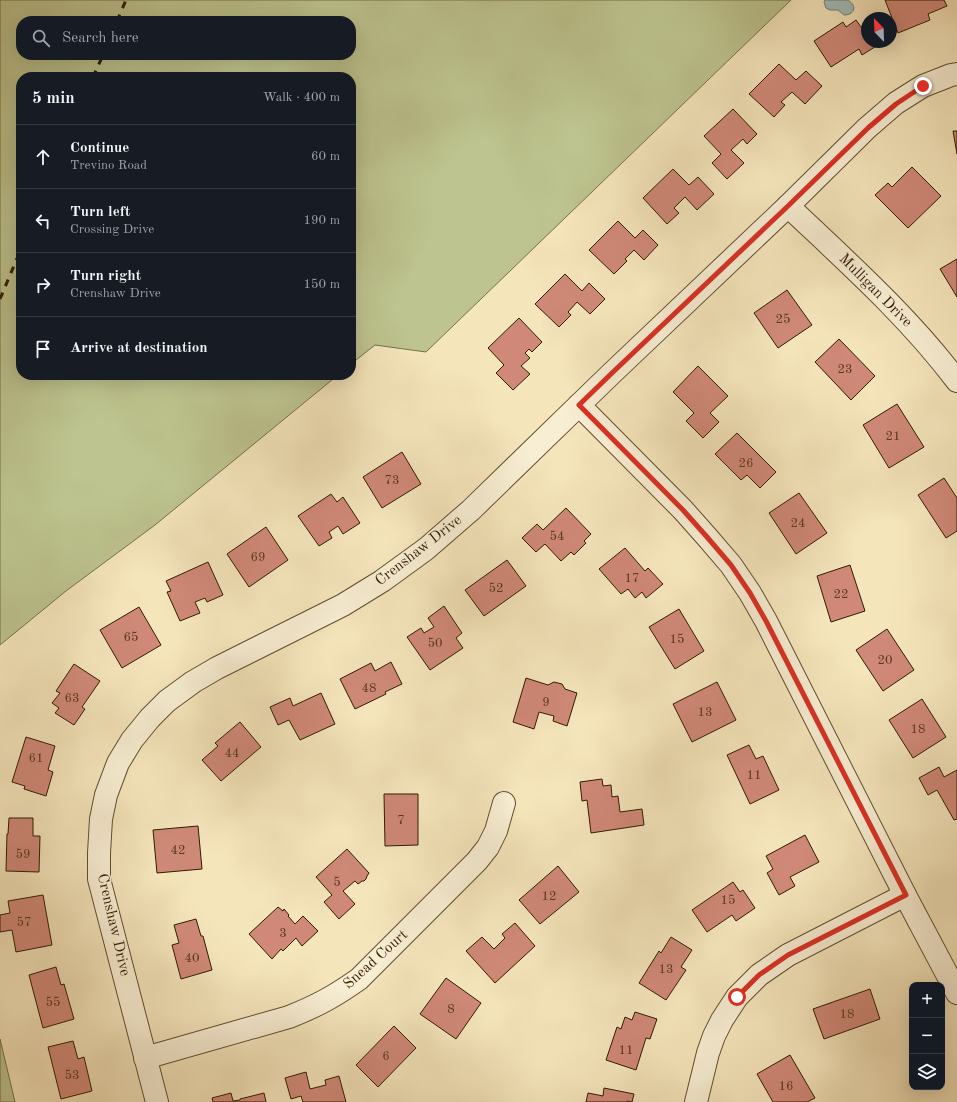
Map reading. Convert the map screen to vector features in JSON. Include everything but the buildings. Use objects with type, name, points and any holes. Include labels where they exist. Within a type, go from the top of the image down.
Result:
[{"type":"street","name":"Crenshaw Drive","points":[[157,1102],[100,879],[99,853],[106,795],[118,763],[132,740],[150,718],[168,701],[193,682],[216,668],[344,605],[382,581],[426,549],[471,510],[622,363],[868,128],[896,104],[923,86],[957,74]]},
{"type":"street","name":"Mulligan Drive","points":[[788,206],[904,317],[944,363],[957,381]]},
{"type":"street","points":[[579,405],[683,510],[731,565],[750,593],[766,621],[957,993]]},
{"type":"street","name":"Snead Court","points":[[145,1058],[289,1017],[307,1010],[337,994],[359,979],[477,862],[488,847],[496,831],[504,803]]},
{"type":"street","points":[[696,1102],[708,1052],[714,1036],[722,1020],[737,997],[759,975],[788,955],[906,895]]},
{"type":"green space","points":[[0,0],[791,0],[426,352],[375,345],[356,360],[356,72],[16,72],[16,380],[332,380],[155,525],[66,591],[0,645]]},
{"type":"green space","points":[[0,1039],[15,1102],[0,1102]]},
{"type":"water","points":[[825,0],[847,0],[852,4],[854,9],[848,15],[844,15],[838,10],[830,10],[826,8],[824,2]]},
{"type":"railway","points":[[119,16],[126,0]]},
{"type":"railway","points":[[95,72],[101,60]]},
{"type":"railway","points":[[0,299],[16,261]]},
{"type":"route","points":[[737,997],[759,975],[788,955],[906,895],[766,621],[750,593],[731,565],[683,510],[579,405],[868,128],[896,104],[923,86]]}]
